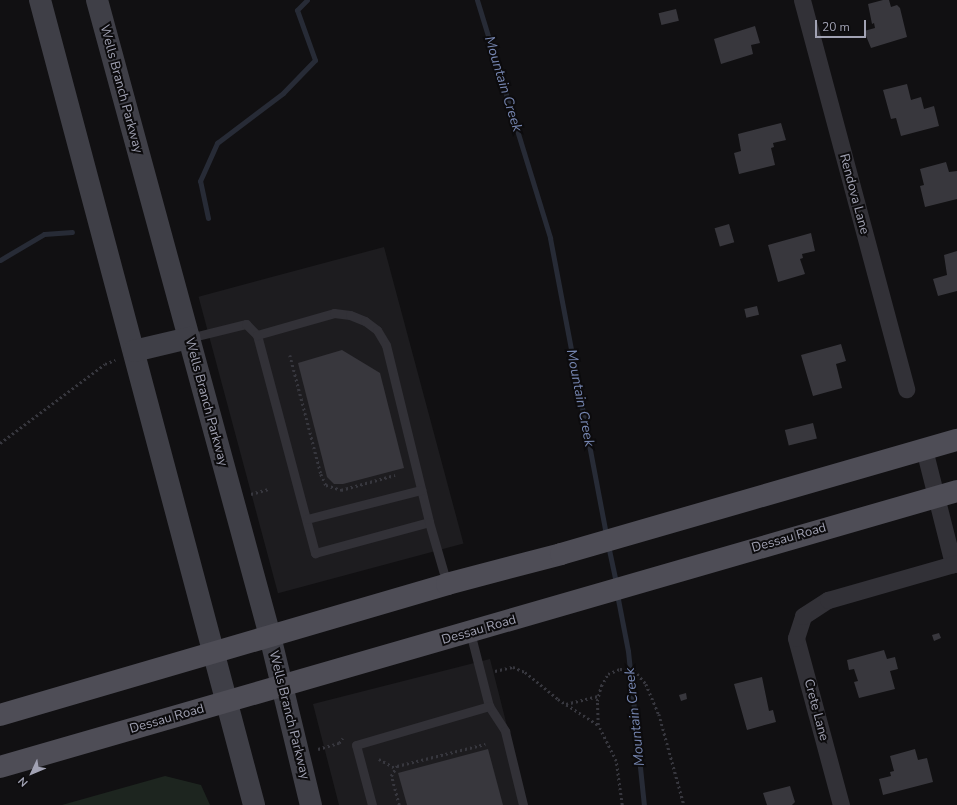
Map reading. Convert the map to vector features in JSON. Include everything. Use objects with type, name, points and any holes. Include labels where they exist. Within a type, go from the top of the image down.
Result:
[{"type":"main road","points":[[0,715],[447,584],[561,554],[957,440]]},
{"type":"main road","name":"Dessau Road","points":[[0,768],[227,701],[585,600],[682,569],[957,491]]},
{"type":"street","points":[[40,0],[215,653],[254,805]]},
{"type":"street","name":"Wells Branch Parkway","points":[[97,0],[270,636],[280,686],[311,805]]},
{"type":"street","name":"Rendova Lane","points":[[802,0],[906,388]]},
{"type":"street","points":[[134,351],[188,338]]},
{"type":"street","points":[[924,449],[955,563]]},
{"type":"street","name":"Crete Lane","points":[[841,805],[796,638],[803,616],[828,600],[955,563]]},
{"type":"lane","points":[[257,335],[334,313],[350,315],[365,321],[376,330],[386,346],[429,522],[447,584]]},
{"type":"lane","points":[[188,338],[246,324],[257,335],[315,553],[429,522]]},
{"type":"lane","points":[[307,519],[421,490]]},
{"type":"lane","points":[[470,632],[489,706],[505,731],[523,805]]},
{"type":"lane","points":[[372,805],[356,745],[489,706]]},
{"type":"path","points":[[0,443],[106,364],[134,351]]},
{"type":"path","points":[[290,355],[321,474],[326,485],[340,490],[395,475]]},
{"type":"path","points":[[245,495],[269,489]]},
{"type":"path","points":[[495,671],[513,667],[525,672],[566,704],[598,725]]},
{"type":"path","points":[[622,805],[616,761],[598,725],[598,696],[608,674],[620,669],[634,670],[646,684],[659,714],[684,805]]},
{"type":"path","points":[[566,704],[598,696]]},
{"type":"path","points":[[313,750],[339,743],[343,738]]},
{"type":"path","points":[[379,759],[395,768],[485,744]]},
{"type":"path","points":[[395,768],[391,776],[399,805]]},
{"type":"shaded area","points":[[384,247],[463,544],[278,593],[199,297]]},
{"type":"shaded area","points":[[490,659],[527,805],[339,805],[313,704]]},
{"type":"shaded area","points":[[165,776],[201,785],[210,805],[62,805]]},
{"type":"building","points":[[889,0],[891,7],[897,5],[900,8],[907,37],[871,48],[864,31],[875,28],[874,23],[872,24],[868,4]]},
{"type":"building","points":[[676,9],[679,21],[661,25],[659,13]]},
{"type":"building","points":[[755,26],[760,43],[751,45],[753,54],[721,64],[714,39]]},
{"type":"building","points":[[907,84],[911,100],[921,97],[924,109],[934,106],[939,126],[901,136],[896,118],[891,119],[883,90]]},
{"type":"building","points":[[781,123],[786,140],[773,143],[774,147],[771,148],[775,165],[739,174],[734,153],[741,151],[738,134]]},
{"type":"building","points":[[946,162],[949,172],[957,171],[957,199],[925,207],[920,186],[924,185],[920,169]]},
{"type":"building","points":[[729,224],[734,242],[720,246],[715,228]]},
{"type":"building","points":[[811,233],[815,251],[802,254],[803,258],[800,259],[805,274],[778,282],[768,245]]},
{"type":"building","points":[[957,251],[957,291],[938,296],[933,279],[947,275],[944,255]]},
{"type":"building","points":[[757,306],[759,315],[746,318],[744,309]]},
{"type":"building","points":[[841,344],[846,361],[836,364],[842,388],[813,396],[801,355]]},
{"type":"building","points":[[342,350],[380,373],[404,468],[343,484],[334,484],[327,477],[298,363]]},
{"type":"building","points":[[813,423],[817,439],[789,446],[785,430]]},
{"type":"building","points":[[939,633],[941,638],[934,641],[932,635]]},
{"type":"building","points":[[884,650],[887,659],[895,657],[898,669],[890,671],[895,689],[859,698],[854,682],[858,681],[854,669],[849,670],[847,660]]},
{"type":"building","points":[[762,677],[769,711],[773,710],[776,722],[747,730],[734,684]]},
{"type":"building","points":[[686,693],[687,699],[681,701],[679,695]]},
{"type":"building","points":[[488,749],[503,805],[407,805],[398,773]]},
{"type":"building","points":[[915,749],[918,760],[927,758],[933,782],[883,795],[879,779],[891,776],[890,772],[894,771],[890,756]]},
{"type":"building","points":[[790,786],[795,802],[792,805],[767,805],[763,793]]},
{"type":"waterway","points":[[208,218],[200,181],[217,143],[283,93],[315,60],[297,10],[307,0]]},
{"type":"waterway","name":"Mountain Creek","points":[[477,0],[550,238],[606,535]]},
{"type":"waterway","points":[[0,260],[44,234],[72,232]]},
{"type":"waterway","name":"Mountain Creek","points":[[608,545],[616,584]]},
{"type":"waterway","name":"Mountain Creek","points":[[617,594],[628,651],[644,805]]}]
